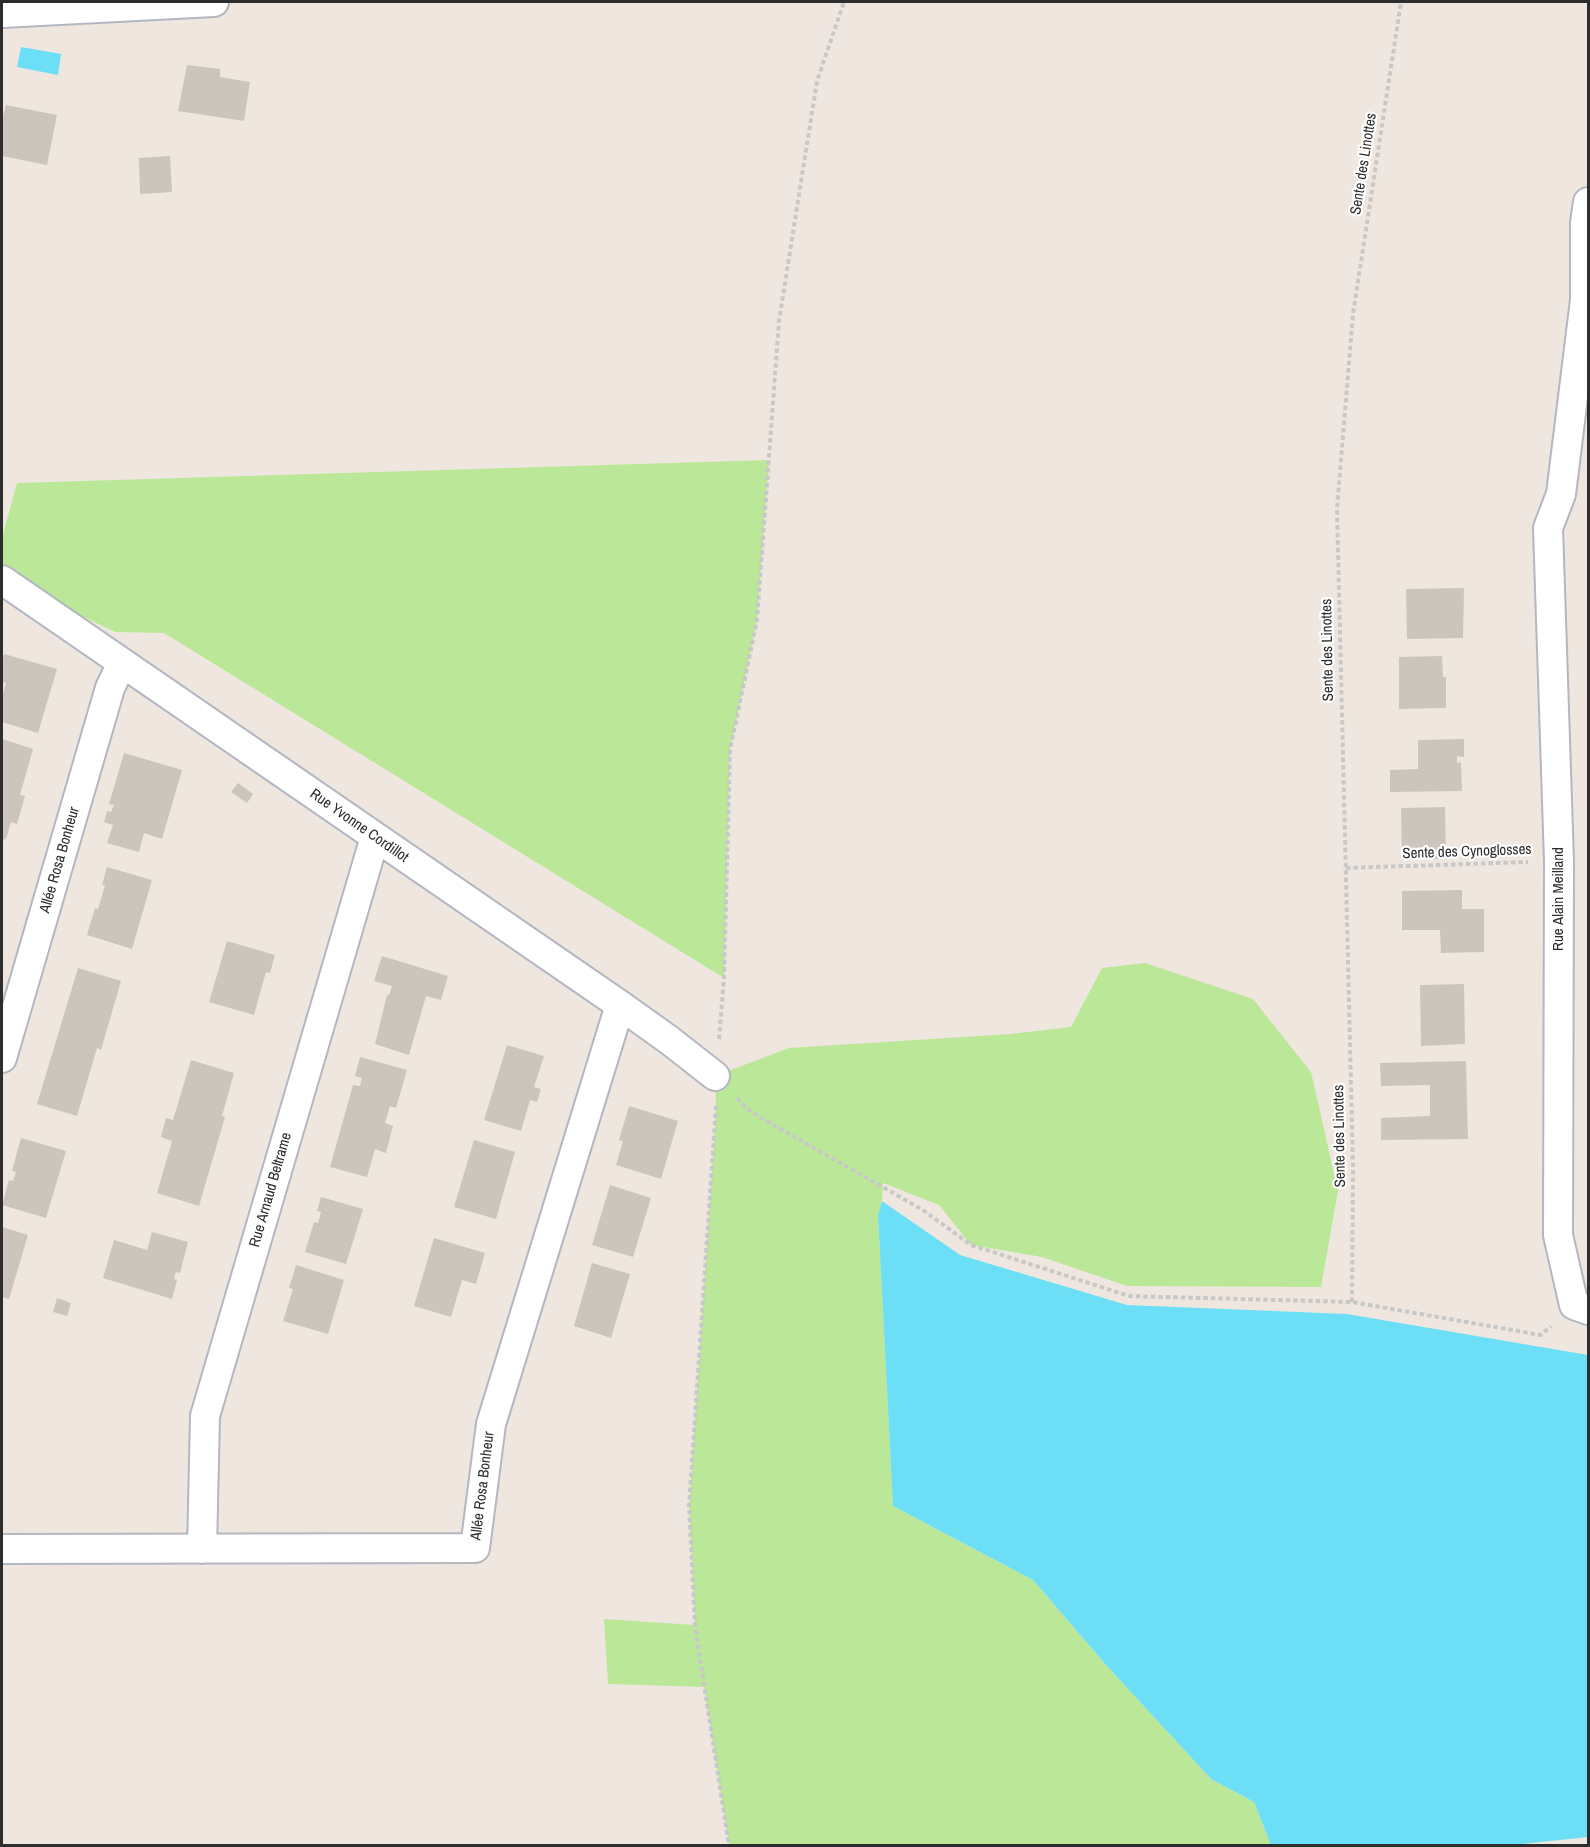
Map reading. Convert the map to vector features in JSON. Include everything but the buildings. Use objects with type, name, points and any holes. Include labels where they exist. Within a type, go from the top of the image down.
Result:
[{"type":"street","points":[[2,13],[214,2]]},
{"type":"street","name":"Rue Alain Meilland","points":[[1581,1308],[1558,1235],[1559,861],[1548,528],[1561,494],[1585,300],[1587,264],[1585,223],[1588,202]]},
{"type":"street","name":"Rue Yvonne Cordillot","points":[[2,580],[620,1005],[715,1076]]},
{"type":"street","name":"Allée Rosa Bonheur","points":[[2,1058],[107,699],[122,663]]},
{"type":"street","name":"Rue Arnaud Beltrame","points":[[202,1549],[205,1416],[375,837]]},
{"type":"street","name":"Allée Rosa Bonheur","points":[[2,1549],[475,1548],[491,1424],[620,1005]]},
{"type":"path","points":[[729,1845],[695,1626],[689,1506],[716,1111],[715,1076],[724,978],[730,750],[757,620],[779,321],[817,81],[844,2]]},
{"type":"path","name":"Sente des Linottes","points":[[1352,1302],[1353,1167],[1337,509],[1353,314],[1401,2]]},
{"type":"path","name":"Sente des Cynoglosses","points":[[1346,868],[1559,861]]},
{"type":"path","points":[[715,1076],[751,1112],[923,1210],[971,1245],[1129,1296],[1352,1302],[1541,1335],[1581,1308]]},
{"type":"green space","points":[[769,460],[757,620],[730,750],[724,978],[164,633],[115,632],[2,578],[2,538],[17,483]]},
{"type":"green space","points":[[1145,963],[1253,999],[1311,1072],[1338,1191],[1321,1287],[1127,1286],[1042,1257],[971,1245],[939,1205],[883,1183],[878,1215],[893,1506],[1033,1580],[1106,1665],[1211,1779],[1254,1802],[1271,1845],[729,1845],[704,1687],[608,1684],[604,1619],[695,1625],[689,1506],[716,1111],[715,1076],[789,1048],[1010,1034],[1071,1027],[1102,968]]},
{"type":"water","points":[[21,47],[61,54],[58,75],[17,67]]},
{"type":"water","points":[[882,1201],[960,1255],[1127,1305],[1347,1314],[1588,1355],[1588,1837],[1503,1846],[1271,1845],[1254,1802],[1211,1779],[1106,1665],[1033,1580],[893,1506],[878,1215]]}]
